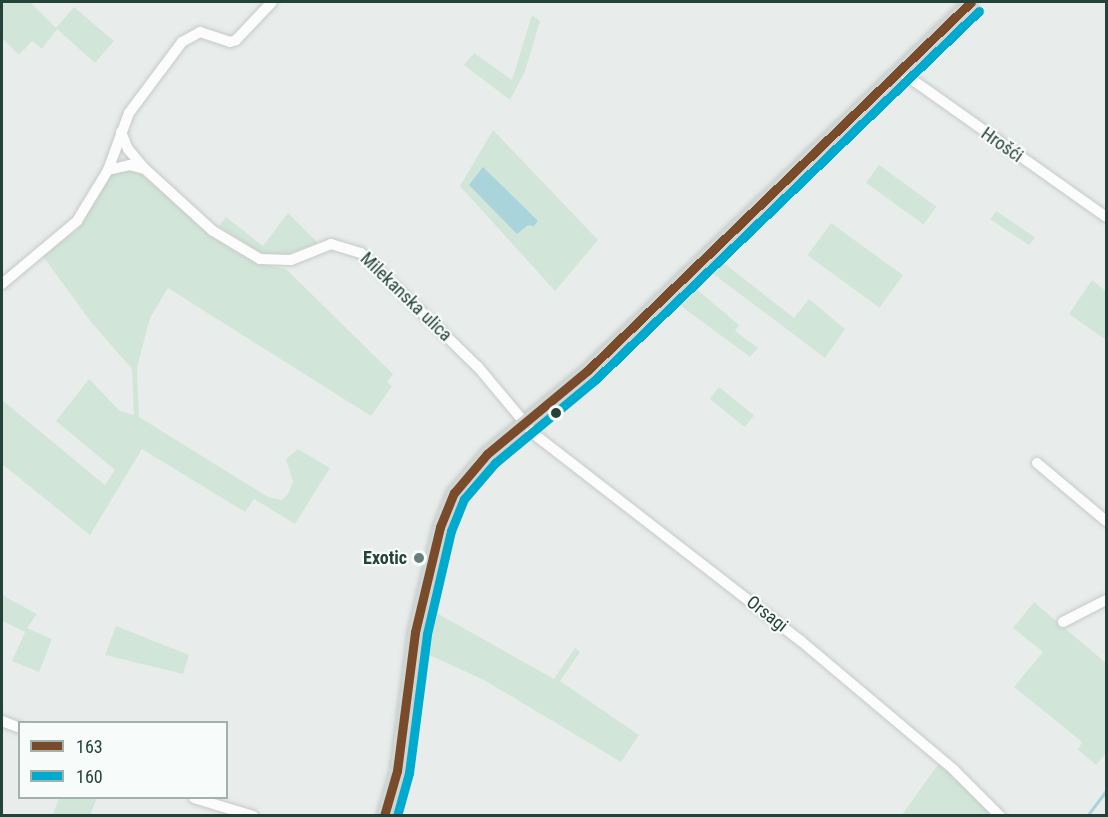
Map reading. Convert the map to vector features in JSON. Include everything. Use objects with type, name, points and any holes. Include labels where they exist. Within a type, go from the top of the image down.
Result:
[{"type":"main road","points":[[384,816],[397,771],[415,632],[444,512],[453,493],[473,469],[588,370],[971,2]]},
{"type":"street","points":[[2,284],[70,228],[108,170],[121,131],[154,76],[188,35],[200,32],[230,42],[236,40],[272,2]]},
{"type":"street","name":"Hrošći","points":[[900,71],[1107,217]]},
{"type":"street","name":"Milekanska ulica","points":[[121,131],[128,149],[145,169],[213,231],[246,254],[268,260],[291,260],[338,243],[361,253],[478,367],[525,424]]},
{"type":"street","points":[[108,170],[129,165],[145,169]]},
{"type":"street","name":"Orsagi","points":[[525,424],[579,472],[842,674],[1000,816]]},
{"type":"street","points":[[1037,463],[1107,520]]},
{"type":"street","points":[[1063,622],[1107,600]]},
{"type":"street","points":[[2,721],[18,727]]},
{"type":"street","points":[[197,799],[253,816]]},
{"type":"green space","points":[[2,2],[30,2],[56,28],[74,7],[114,41],[95,63],[57,29],[42,49],[32,41],[19,55],[2,38]]},
{"type":"green space","points":[[532,15],[540,21],[525,71],[510,100],[464,65],[474,53],[512,80]]},
{"type":"green space","points":[[493,130],[598,240],[555,291],[460,186]]},
{"type":"green space","points":[[879,165],[936,207],[924,225],[866,183]]},
{"type":"green space","points":[[130,170],[144,176],[231,249],[265,265],[286,269],[393,374],[387,382],[392,386],[371,416],[168,288],[150,318],[137,368],[139,417],[268,497],[282,500],[288,494],[293,482],[286,459],[298,449],[330,468],[295,524],[254,499],[245,512],[142,449],[90,535],[2,464],[2,400],[105,485],[115,470],[56,421],[89,379],[120,411],[134,415],[132,369],[91,322],[42,255],[76,231],[109,174]]},
{"type":"green space","points":[[996,211],[1035,237],[1029,246],[990,219]]},
{"type":"green space","points":[[288,213],[318,243],[283,256],[261,255],[219,226],[226,217],[263,246]]},
{"type":"green space","points":[[831,223],[903,275],[879,308],[807,255]]},
{"type":"green space","points":[[715,256],[794,318],[809,299],[845,329],[825,358],[704,267]]},
{"type":"green space","points":[[1092,280],[1106,291],[1106,340],[1069,314]]},
{"type":"green space","points":[[689,283],[739,325],[735,331],[758,348],[750,357],[673,300]]},
{"type":"green space","points":[[719,387],[754,415],[745,427],[710,399]]},
{"type":"green space","points":[[2,595],[37,614],[27,628],[52,639],[39,672],[12,661],[25,632],[2,621]]},
{"type":"green space","points":[[1034,602],[1106,663],[1106,753],[1096,765],[1078,750],[1082,742],[1014,687],[1043,652],[1013,628]]},
{"type":"green space","points":[[426,607],[554,679],[575,648],[580,652],[560,681],[639,735],[621,762],[484,680],[418,650]]},
{"type":"green space","points":[[116,626],[189,655],[183,674],[105,655]]},
{"type":"green space","points":[[940,762],[995,816],[901,816]]},
{"type":"green space","points":[[59,799],[97,799],[90,815],[53,815]]},
{"type":"water","points":[[483,167],[538,221],[534,226],[528,225],[517,234],[469,185]]},
{"type":"waterway","points":[[1087,816],[1106,791]]},
{"type":"transit line","name":"163","points":[[384,816],[397,771],[415,632],[440,527],[454,493],[487,454],[588,370],[971,2]]},
{"type":"transit line","name":"160","points":[[397,816],[409,773],[427,634],[451,531],[464,499],[495,463],[596,379],[979,11]]},
{"type":"place","name":"Exotic","points":[[419,558]]}]
